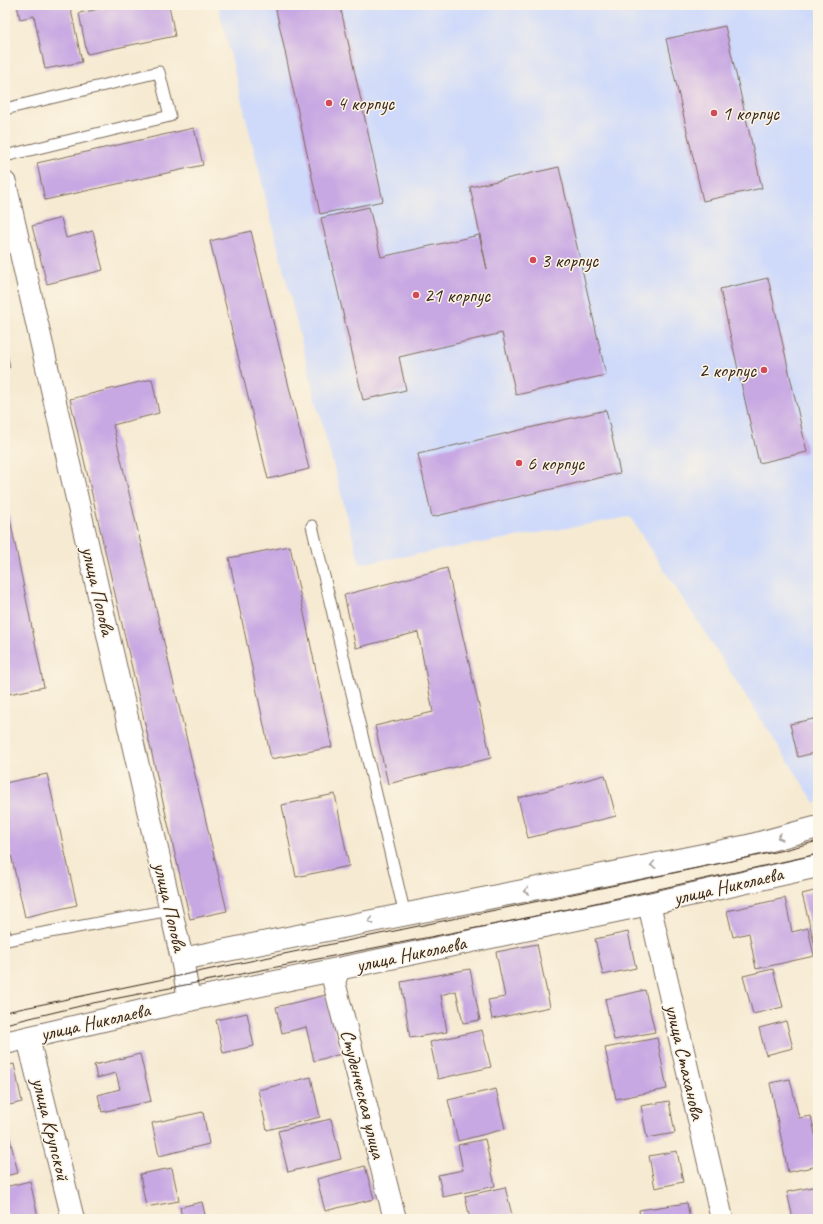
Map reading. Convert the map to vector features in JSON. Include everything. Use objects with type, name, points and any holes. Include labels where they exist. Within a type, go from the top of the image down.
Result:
[{"type":"street","name":"улица Попова","points":[[5,183],[182,959],[189,1000]]},
{"type":"street","name":"улица Николаева","points":[[182,959],[748,846],[818,828]]},
{"type":"street","name":"улица Николаева","points":[[5,1044],[189,1000],[649,904],[818,866]]},
{"type":"street","name":"улица Стаханова","points":[[649,904],[722,1219]]},
{"type":"street","name":"Студенческая улица","points":[[339,969],[334,982],[395,1219]]},
{"type":"street","name":"улица Крупской","points":[[28,1038],[73,1219]]},
{"type":"lane","points":[[5,109],[159,72],[170,116],[5,156]]},
{"type":"lane","points":[[312,526],[405,915]]},
{"type":"lane","points":[[5,934],[6,940],[170,910]]},
{"type":"shaded area","points":[[218,5],[818,5],[818,802],[815,803],[630,517],[360,564],[317,405]]},
{"type":"building","points":[[17,5],[70,5],[82,62],[45,69],[34,16],[20,19]]},
{"type":"building","points":[[119,5],[169,5],[175,36],[87,54],[79,13]]},
{"type":"building","name":"4 корпус","points":[[275,5],[340,5],[383,201],[320,214]]},
{"type":"building","name":"1 корпус","points":[[725,26],[762,188],[703,201],[666,39]]},
{"type":"building","points":[[194,128],[203,165],[45,200],[37,163]]},
{"type":"building","points":[[559,167],[606,375],[516,395],[502,333],[399,357],[406,390],[363,400],[321,218],[369,207],[381,257],[479,235],[487,269],[470,187]]},
{"type":"building","points":[[61,218],[66,238],[93,231],[103,270],[47,284],[32,226]]},
{"type":"building","points":[[251,231],[309,469],[268,479],[210,241]]},
{"type":"building","name":"2 корпус","points":[[768,278],[807,452],[759,463],[720,289]]},
{"type":"building","points":[[5,344],[10,367],[5,370]]},
{"type":"building","points":[[152,379],[159,413],[113,425],[227,911],[190,919],[70,399]]},
{"type":"building","name":"6 корпус","points":[[606,410],[620,473],[432,517],[418,454]]},
{"type":"building","points":[[9,514],[44,687],[9,694],[5,677],[5,515]]},
{"type":"building","points":[[290,546],[332,747],[271,759],[229,558]]},
{"type":"building","points":[[447,568],[491,758],[388,784],[375,726],[433,712],[418,632],[356,648],[344,595]]},
{"type":"building","points":[[818,718],[818,752],[798,757],[790,724]]},
{"type":"building","points":[[47,774],[77,905],[25,917],[5,828],[5,783]]},
{"type":"building","points":[[605,775],[616,816],[528,838],[518,798]]},
{"type":"building","points":[[335,794],[349,866],[296,877],[282,805]]},
{"type":"building","points":[[818,890],[818,954],[817,954],[802,894]]},
{"type":"building","points":[[785,898],[792,932],[808,928],[814,956],[756,969],[749,933],[733,937],[727,911]]},
{"type":"building","points":[[628,932],[636,968],[603,975],[595,939]]},
{"type":"building","points":[[537,944],[550,1007],[492,1019],[488,1000],[505,997],[496,952]]},
{"type":"building","points":[[470,969],[480,1020],[463,1023],[456,991],[441,995],[447,1032],[410,1038],[401,982]]},
{"type":"building","points":[[773,969],[783,1007],[753,1014],[743,976]]},
{"type":"building","points":[[645,990],[655,1032],[614,1040],[605,999]]},
{"type":"building","points":[[326,995],[341,1054],[314,1061],[306,1027],[282,1033],[276,1007]]},
{"type":"building","points":[[247,1013],[254,1046],[223,1053],[216,1020]]},
{"type":"building","points":[[786,1021],[793,1048],[766,1055],[759,1028]]},
{"type":"building","points":[[482,1030],[491,1067],[438,1079],[430,1042]]},
{"type":"building","points":[[657,1038],[667,1089],[616,1099],[605,1048]]},
{"type":"building","points":[[140,1054],[151,1101],[102,1112],[98,1095],[120,1089],[116,1073],[97,1078],[94,1065]]},
{"type":"building","points":[[14,1064],[22,1102],[5,1106],[5,1066]]},
{"type":"building","points":[[311,1077],[320,1117],[267,1130],[258,1090]]},
{"type":"building","points":[[790,1079],[799,1118],[811,1116],[818,1147],[818,1166],[788,1172],[770,1083]]},
{"type":"building","points":[[496,1089],[505,1129],[458,1141],[448,1100]]},
{"type":"building","points":[[669,1101],[675,1133],[647,1138],[641,1106]]},
{"type":"building","points":[[203,1112],[209,1144],[159,1156],[152,1123]]},
{"type":"building","points":[[331,1119],[341,1159],[288,1172],[278,1131]]},
{"type":"building","points":[[9,1135],[18,1173],[5,1176],[5,1136]]},
{"type":"building","points":[[485,1139],[495,1186],[443,1197],[438,1175],[463,1170],[458,1145]]},
{"type":"building","points":[[677,1151],[683,1182],[655,1188],[649,1156]]},
{"type":"building","points":[[365,1166],[374,1199],[325,1211],[317,1179]]},
{"type":"building","points":[[172,1168],[179,1201],[146,1207],[140,1174]]},
{"type":"building","points":[[30,1181],[38,1217],[29,1219],[8,1219],[5,1207],[5,1187]]},
{"type":"building","points":[[818,1186],[818,1219],[793,1219],[787,1192]]},
{"type":"building","points":[[505,1187],[513,1219],[470,1219],[465,1196]]},
{"type":"building","points":[[202,1202],[206,1219],[182,1219],[180,1207]]},
{"type":"building","points":[[687,1203],[690,1219],[640,1219],[639,1210]]},
{"type":"tram line","points":[[5,1012],[784,850],[818,841]]},
{"type":"tram line","points":[[5,1024],[93,1003],[522,919],[818,854]]},
{"type":"place","name":"4 корпус","points":[[329,103]]},
{"type":"place","name":"1 корпус","points":[[714,113]]},
{"type":"place","name":"3 корпус","points":[[533,260]]},
{"type":"place","name":"21 корпус","points":[[416,295]]},
{"type":"place","name":"2 корпус","points":[[764,370]]},
{"type":"place","name":"6 корпус","points":[[519,463]]}]
